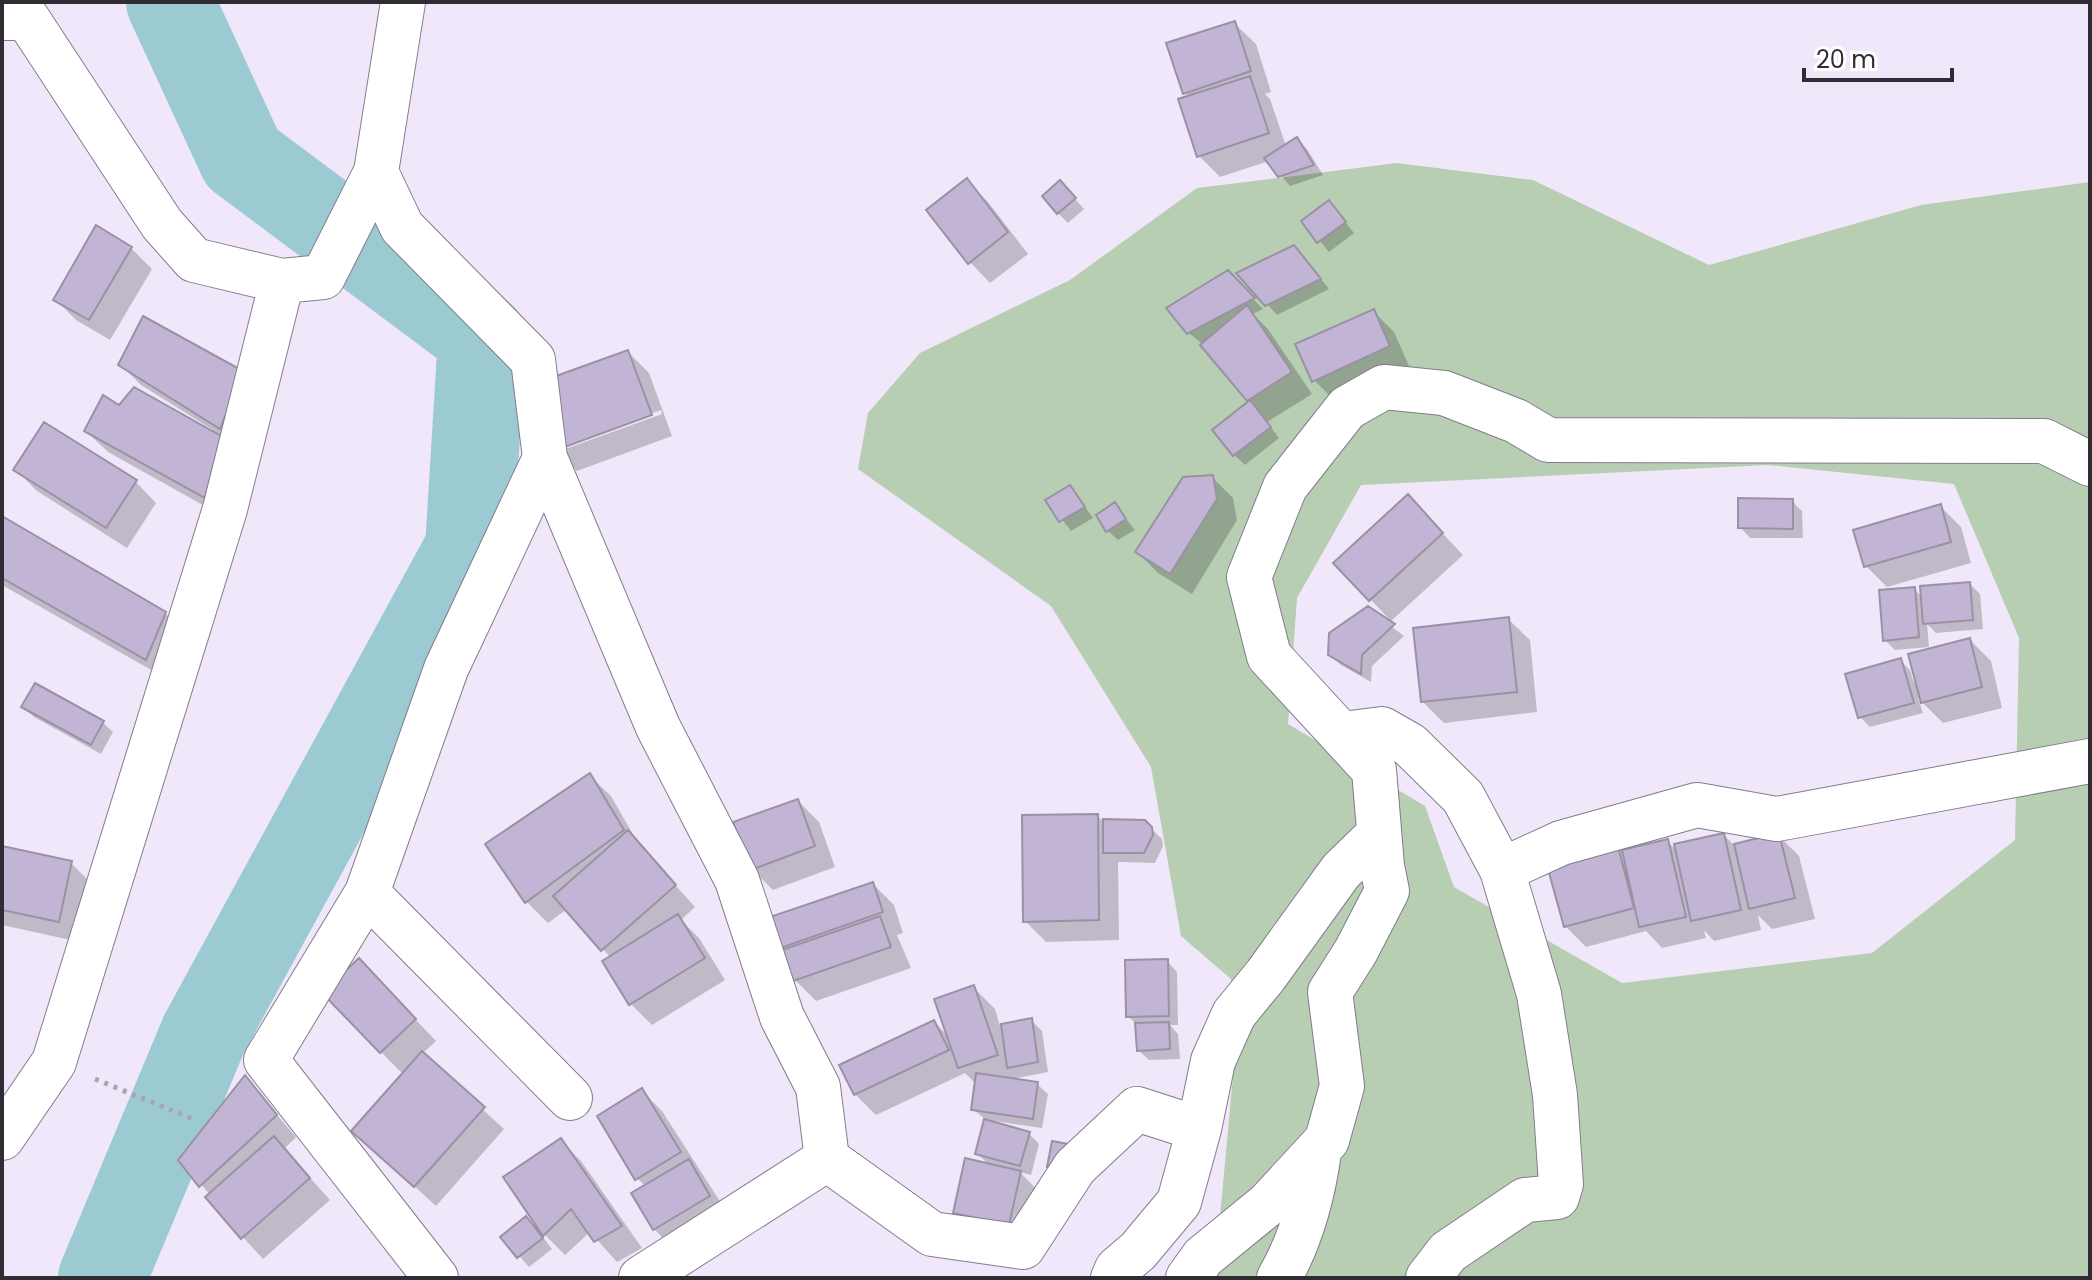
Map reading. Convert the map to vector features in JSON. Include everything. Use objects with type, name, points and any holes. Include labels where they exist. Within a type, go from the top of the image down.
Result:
[{"type":"street","points":[[2,1138],[54,1062],[225,509],[302,279],[376,172],[403,2]]},
{"type":"street","points":[[2,18],[27,18],[162,224],[194,260],[302,279]]},
{"type":"street","points":[[376,172],[402,227],[533,360],[545,458],[658,727],[737,880],[782,1017],[818,1087],[827,1159],[932,1234],[1023,1247],[1075,1167],[1137,1109],[1199,1129]]},
{"type":"street","points":[[1188,1278],[1203,1257],[1268,1204],[1327,1140],[1342,1086],[1330,992],[1356,951],[1387,891],[1374,770],[1269,656],[1249,577],[1285,487],[1347,408],[1384,387],[1444,393],[1516,421],[1548,440],[2044,441],[2090,464]]},
{"type":"street","points":[[436,1278],[266,1060],[367,893],[446,669],[545,458]]},
{"type":"street","points":[[1343,734],[1382,729],[1410,745],[1463,797],[1502,870],[1539,994],[1555,1095],[1561,1184],[1557,1197],[1525,1200],[1448,1252],[1428,1278]]},
{"type":"street","points":[[1502,870],[1561,843],[1697,805],[1777,819],[2090,761]]},
{"type":"street","points":[[1113,1278],[1117,1269],[1138,1251],[1179,1202],[1213,1061],[1234,1014],[1341,871],[1379,834]]},
{"type":"street","points":[[367,893],[570,1098]]},
{"type":"street","points":[[1279,1278],[1291,1258],[1314,1185],[1319,1152]]},
{"type":"street","points":[[641,1278],[827,1159]]},
{"type":"path","points":[[54,1062],[193,1119]]},
{"type":"green space","points":[[1397,163],[1533,180],[1709,265],[1921,205],[2090,182],[2090,1278],[1211,1278],[1215,1271],[1236,1043],[1231,979],[1181,936],[1151,767],[1051,606],[858,469],[868,413],[920,353],[1070,280],[1197,188]],"holes":[[[1768,465],[1954,484],[2019,638],[2015,840],[1872,953],[1622,983],[1454,887],[1425,806],[1288,724],[1297,598],[1361,485]]]},
{"type":"building","points":[[1235,21],[1251,71],[1183,94],[1166,43]]},
{"type":"building","points":[[1250,76],[1269,133],[1197,157],[1178,99]]},
{"type":"building","points":[[1297,137],[1314,165],[1278,177],[1264,158]]},
{"type":"building","points":[[967,178],[1008,232],[968,264],[926,210]]},
{"type":"building","points":[[1060,180],[1076,198],[1057,214],[1042,196]]},
{"type":"building","points":[[1329,200],[1346,222],[1317,243],[1301,221]]},
{"type":"building","points":[[96,225],[132,247],[89,320],[53,300]]},
{"type":"building","points":[[1294,245],[1321,279],[1265,306],[1236,273]]},
{"type":"building","points":[[1228,270],[1255,298],[1187,334],[1166,308]]},
{"type":"building","points":[[1247,305],[1292,372],[1247,401],[1200,345]]},
{"type":"building","points":[[1374,309],[1390,346],[1312,382],[1295,344]]},
{"type":"building","points":[[143,316],[243,371],[220,429],[118,365]]},
{"type":"building","points":[[628,350],[652,415],[554,451],[545,380]]},
{"type":"building","points":[[134,387],[221,436],[205,498],[84,431],[103,395],[119,405]]},
{"type":"building","points":[[1250,400],[1271,427],[1233,456],[1212,430]]},
{"type":"building","points":[[44,422],[137,480],[106,528],[13,470]]},
{"type":"building","points":[[1213,475],[1217,499],[1170,574],[1135,552],[1183,477]]},
{"type":"building","points":[[1070,485],[1085,507],[1059,522],[1045,500]]},
{"type":"building","points":[[1408,494],[1443,533],[1369,601],[1333,563]]},
{"type":"building","points":[[1738,498],[1793,499],[1793,529],[1738,528]]},
{"type":"building","points":[[1115,502],[1126,519],[1106,532],[1096,515]]},
{"type":"building","points":[[1941,504],[1951,542],[1864,567],[1853,530]]},
{"type":"building","points":[[2,516],[166,612],[146,660],[2,578]]},
{"type":"building","points":[[1970,582],[1973,620],[1923,624],[1920,586]]},
{"type":"building","points":[[1915,587],[1919,637],[1883,641],[1879,590]]},
{"type":"building","points":[[1368,606],[1395,624],[1362,655],[1361,674],[1328,655],[1329,633]]},
{"type":"building","points":[[1509,617],[1517,692],[1421,702],[1413,628]]},
{"type":"building","points":[[1970,638],[1982,687],[1921,703],[1908,654]]},
{"type":"building","points":[[1901,658],[1914,703],[1858,718],[1845,674]]},
{"type":"building","points":[[35,683],[104,721],[91,745],[21,707]]},
{"type":"building","points":[[590,773],[624,830],[525,903],[485,844]]},
{"type":"building","points":[[798,799],[815,846],[751,870],[733,822]]},
{"type":"building","points":[[1098,814],[1099,920],[1023,922],[1022,815]]},
{"type":"building","points":[[1103,819],[1145,820],[1152,827],[1153,835],[1144,853],[1103,853]]},
{"type":"building","points":[[628,830],[676,885],[601,951],[553,896]]},
{"type":"building","points":[[1724,833],[1741,910],[1691,921],[1674,844]]},
{"type":"building","points":[[1779,833],[1795,898],[1749,909],[1734,844]]},
{"type":"building","points":[[1668,839],[1686,917],[1639,927],[1622,850]]},
{"type":"building","points":[[1617,843],[1634,908],[1564,927],[1546,862]]},
{"type":"building","points":[[2,846],[72,861],[59,922],[2,910]]},
{"type":"building","points":[[873,882],[883,912],[775,950],[764,919]]},
{"type":"building","points":[[678,914],[705,958],[629,1005],[602,961]]},
{"type":"building","points":[[880,916],[891,947],[793,981],[782,950]]},
{"type":"building","points":[[359,958],[416,1019],[380,1053],[322,993]]},
{"type":"building","points":[[1168,959],[1169,1016],[1126,1017],[1125,960]]},
{"type":"building","points":[[974,985],[998,1055],[958,1068],[934,999]]},
{"type":"building","points":[[1032,1018],[1038,1062],[1007,1068],[1001,1024]]},
{"type":"building","points":[[934,1020],[949,1050],[854,1095],[839,1065]]},
{"type":"building","points":[[1169,1022],[1170,1049],[1137,1051],[1135,1023]]},
{"type":"building","points":[[422,1051],[485,1107],[414,1187],[351,1131]]},
{"type":"building","points":[[976,1073],[1038,1082],[1033,1119],[971,1110]]},
{"type":"building","points":[[245,1075],[277,1115],[199,1187],[178,1160]]},
{"type":"building","points":[[642,1088],[681,1152],[635,1180],[597,1116]]},
{"type":"building","points":[[984,1119],[1030,1132],[1020,1166],[975,1154]]},
{"type":"building","points":[[274,1136],[310,1178],[241,1239],[205,1197]]},
{"type":"building","points":[[561,1138],[622,1226],[594,1242],[571,1209],[543,1236],[503,1177]]},
{"type":"building","points":[[1052,1141],[1074,1145],[1069,1172],[1047,1167]]},
{"type":"building","points":[[965,1158],[1021,1171],[1009,1225],[953,1213]]},
{"type":"building","points":[[689,1159],[710,1196],[653,1230],[631,1193]]},
{"type":"building","points":[[526,1216],[543,1238],[517,1258],[500,1237]]},
{"type":"waterway","points":[[102,1278],[204,1034],[469,548],[482,337],[242,158],[170,2]]}]
